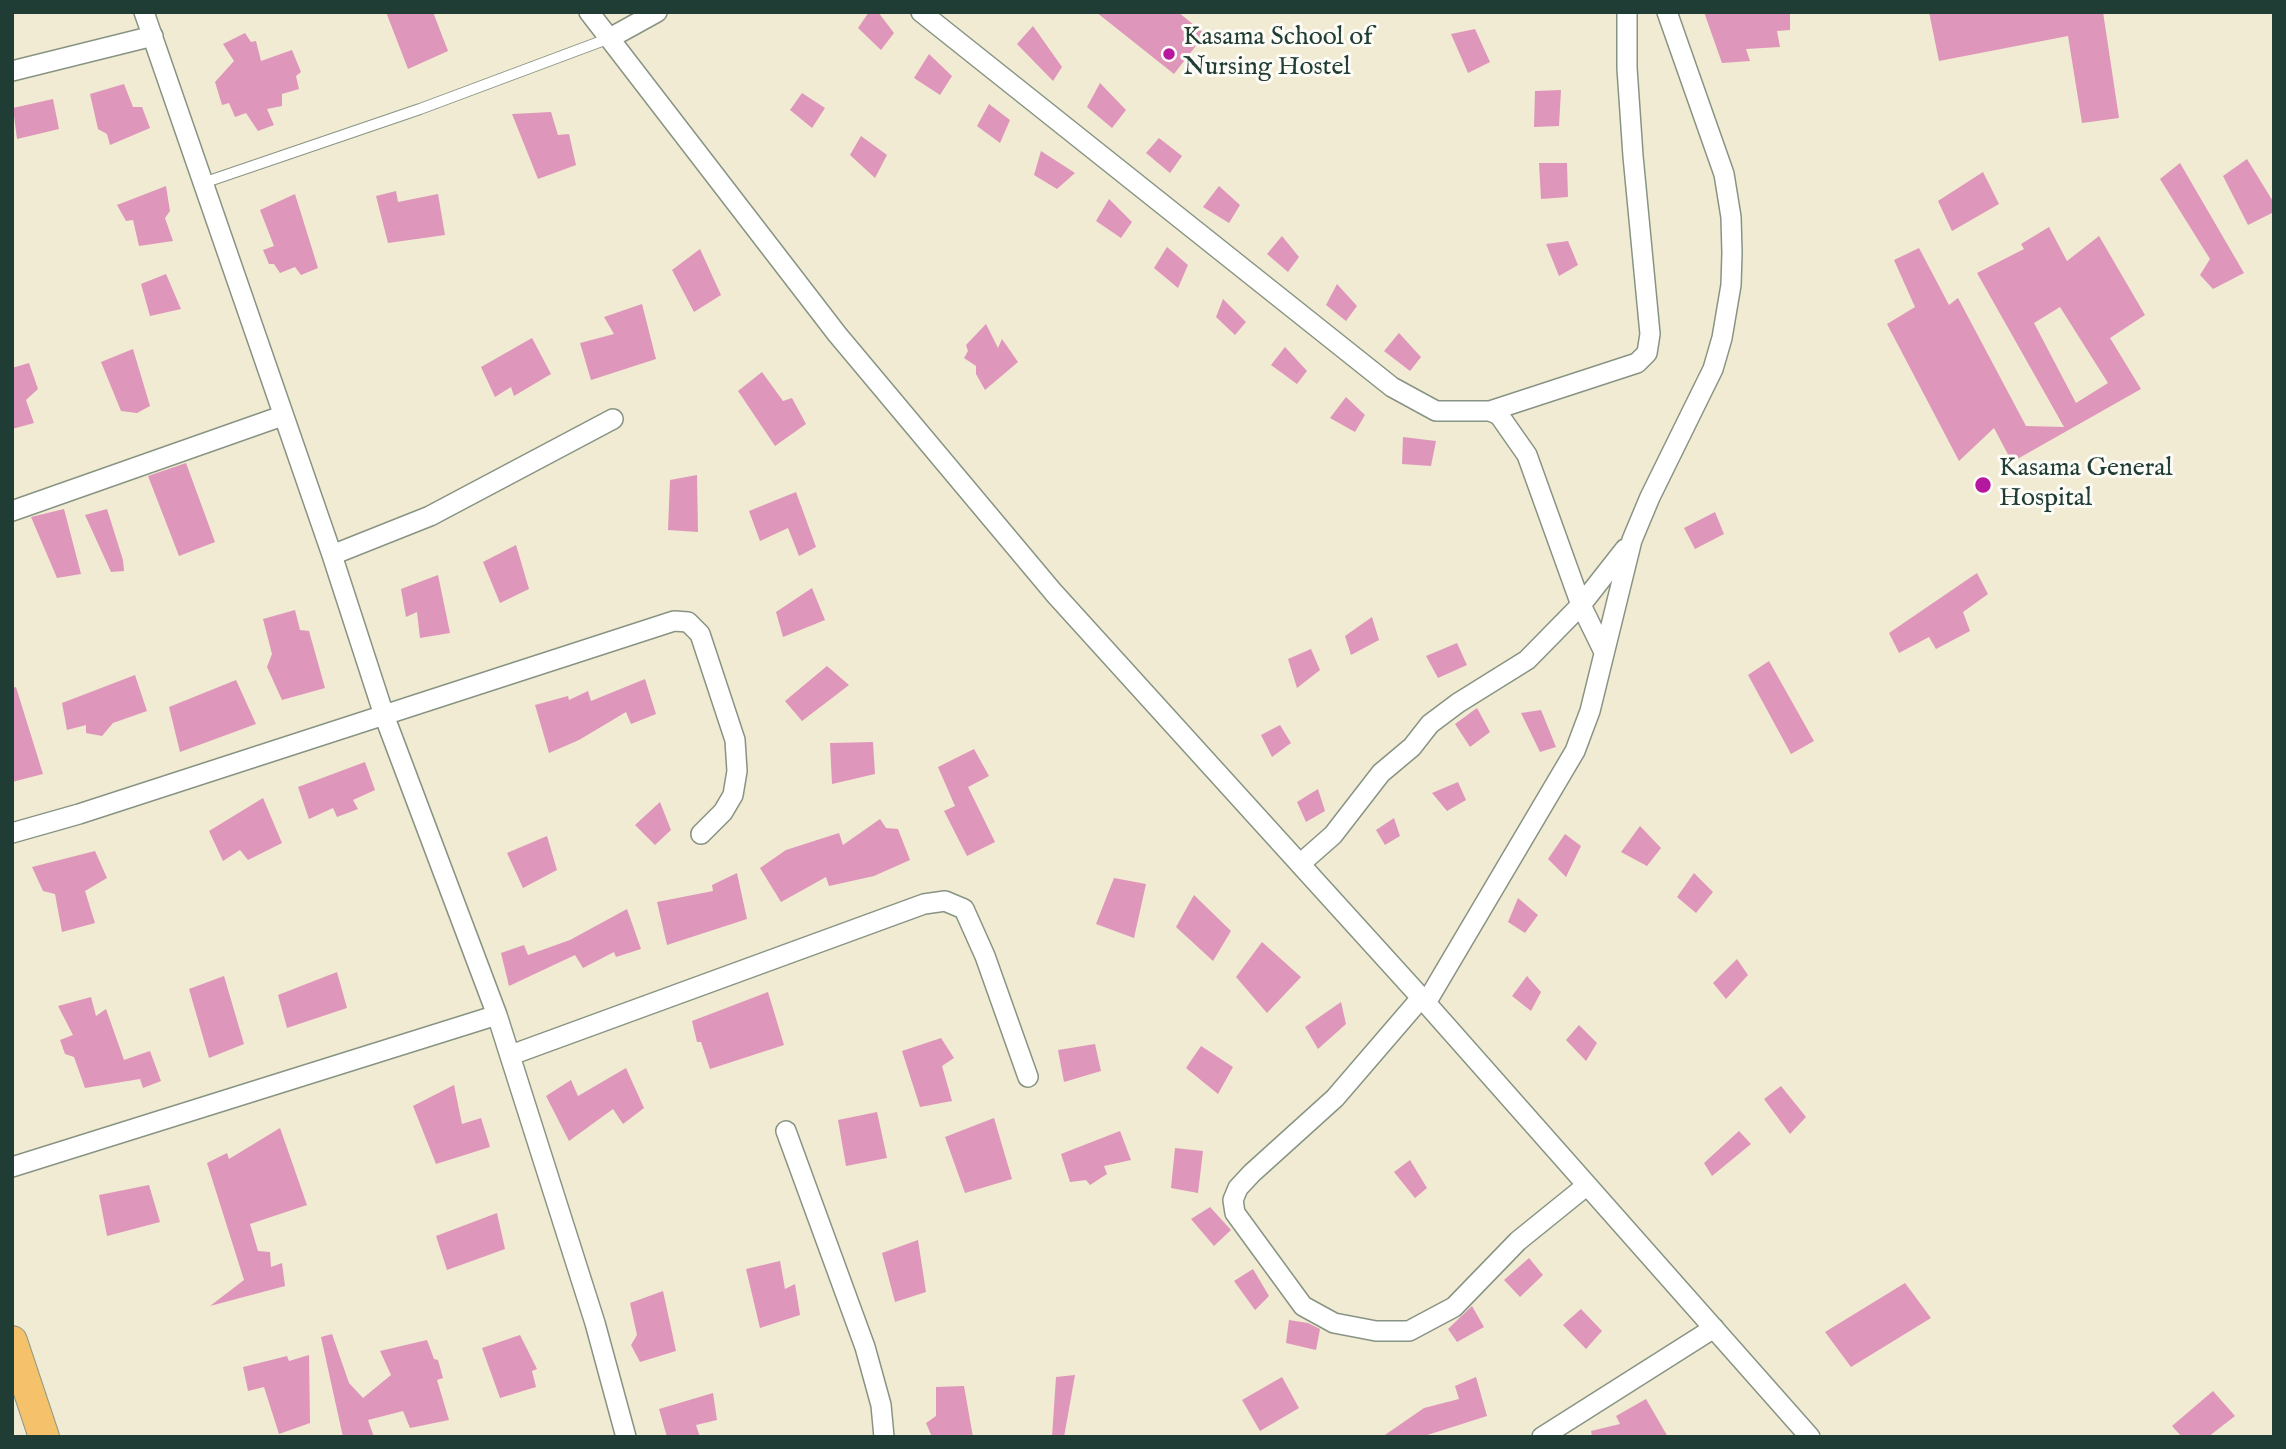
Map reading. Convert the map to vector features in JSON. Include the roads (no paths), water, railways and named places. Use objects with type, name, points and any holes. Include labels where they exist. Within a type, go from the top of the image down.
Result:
[{"type":"main road","points":[[12,1340],[44,1437]]},
{"type":"street","points":[[144,12],[332,555],[384,715],[511,1055],[595,1323],[626,1437]]},
{"type":"street","points":[[589,12],[836,334],[1054,593],[1423,1001],[1810,1437]]},
{"type":"street","points":[[610,38],[657,12]]},
{"type":"street","points":[[921,12],[1392,387],[1436,411],[1490,411],[1637,363],[1647,354],[1650,334],[1626,68],[1627,12]]},
{"type":"street","points":[[1586,1186],[1518,1241],[1454,1307],[1409,1331],[1376,1331],[1334,1323],[1303,1306],[1235,1213],[1233,1200],[1238,1188],[1252,1173],[1335,1098],[1423,1001],[1575,751],[1590,711],[1632,540],[1650,497],[1713,369],[1731,285],[1731,217],[1724,174],[1714,138],[1667,12]]},
{"type":"street","points":[[12,71],[153,36]]},
{"type":"street","points":[[1490,411],[1508,425],[1527,455],[1581,605],[1604,652]]},
{"type":"street","points":[[12,511],[282,416]]},
{"type":"street","points":[[332,555],[430,516],[613,419]]},
{"type":"street","points":[[1300,864],[1334,835],[1381,773],[1412,747],[1430,724],[1458,703],[1527,660],[1581,605],[1632,540]]},
{"type":"street","points":[[12,833],[674,621],[688,622],[700,634],[718,679],[735,740],[737,772],[733,795],[723,812],[701,834]]},
{"type":"street","points":[[511,1055],[924,904],[945,901],[964,909],[985,956],[1028,1077]]},
{"type":"street","points":[[12,1167],[497,1015]]},
{"type":"street","points":[[786,1131],[864,1347],[881,1405],[884,1437]]},
{"type":"street","points":[[1542,1437],[1714,1328]]},
{"type":"lane","points":[[203,183],[420,109],[610,38]]},
{"type":"place","name":"Kasama School of Nursing Hostel","points":[[1169,54]]},
{"type":"place","name":"Kasama General Hospital","points":[[1983,485]]}]
